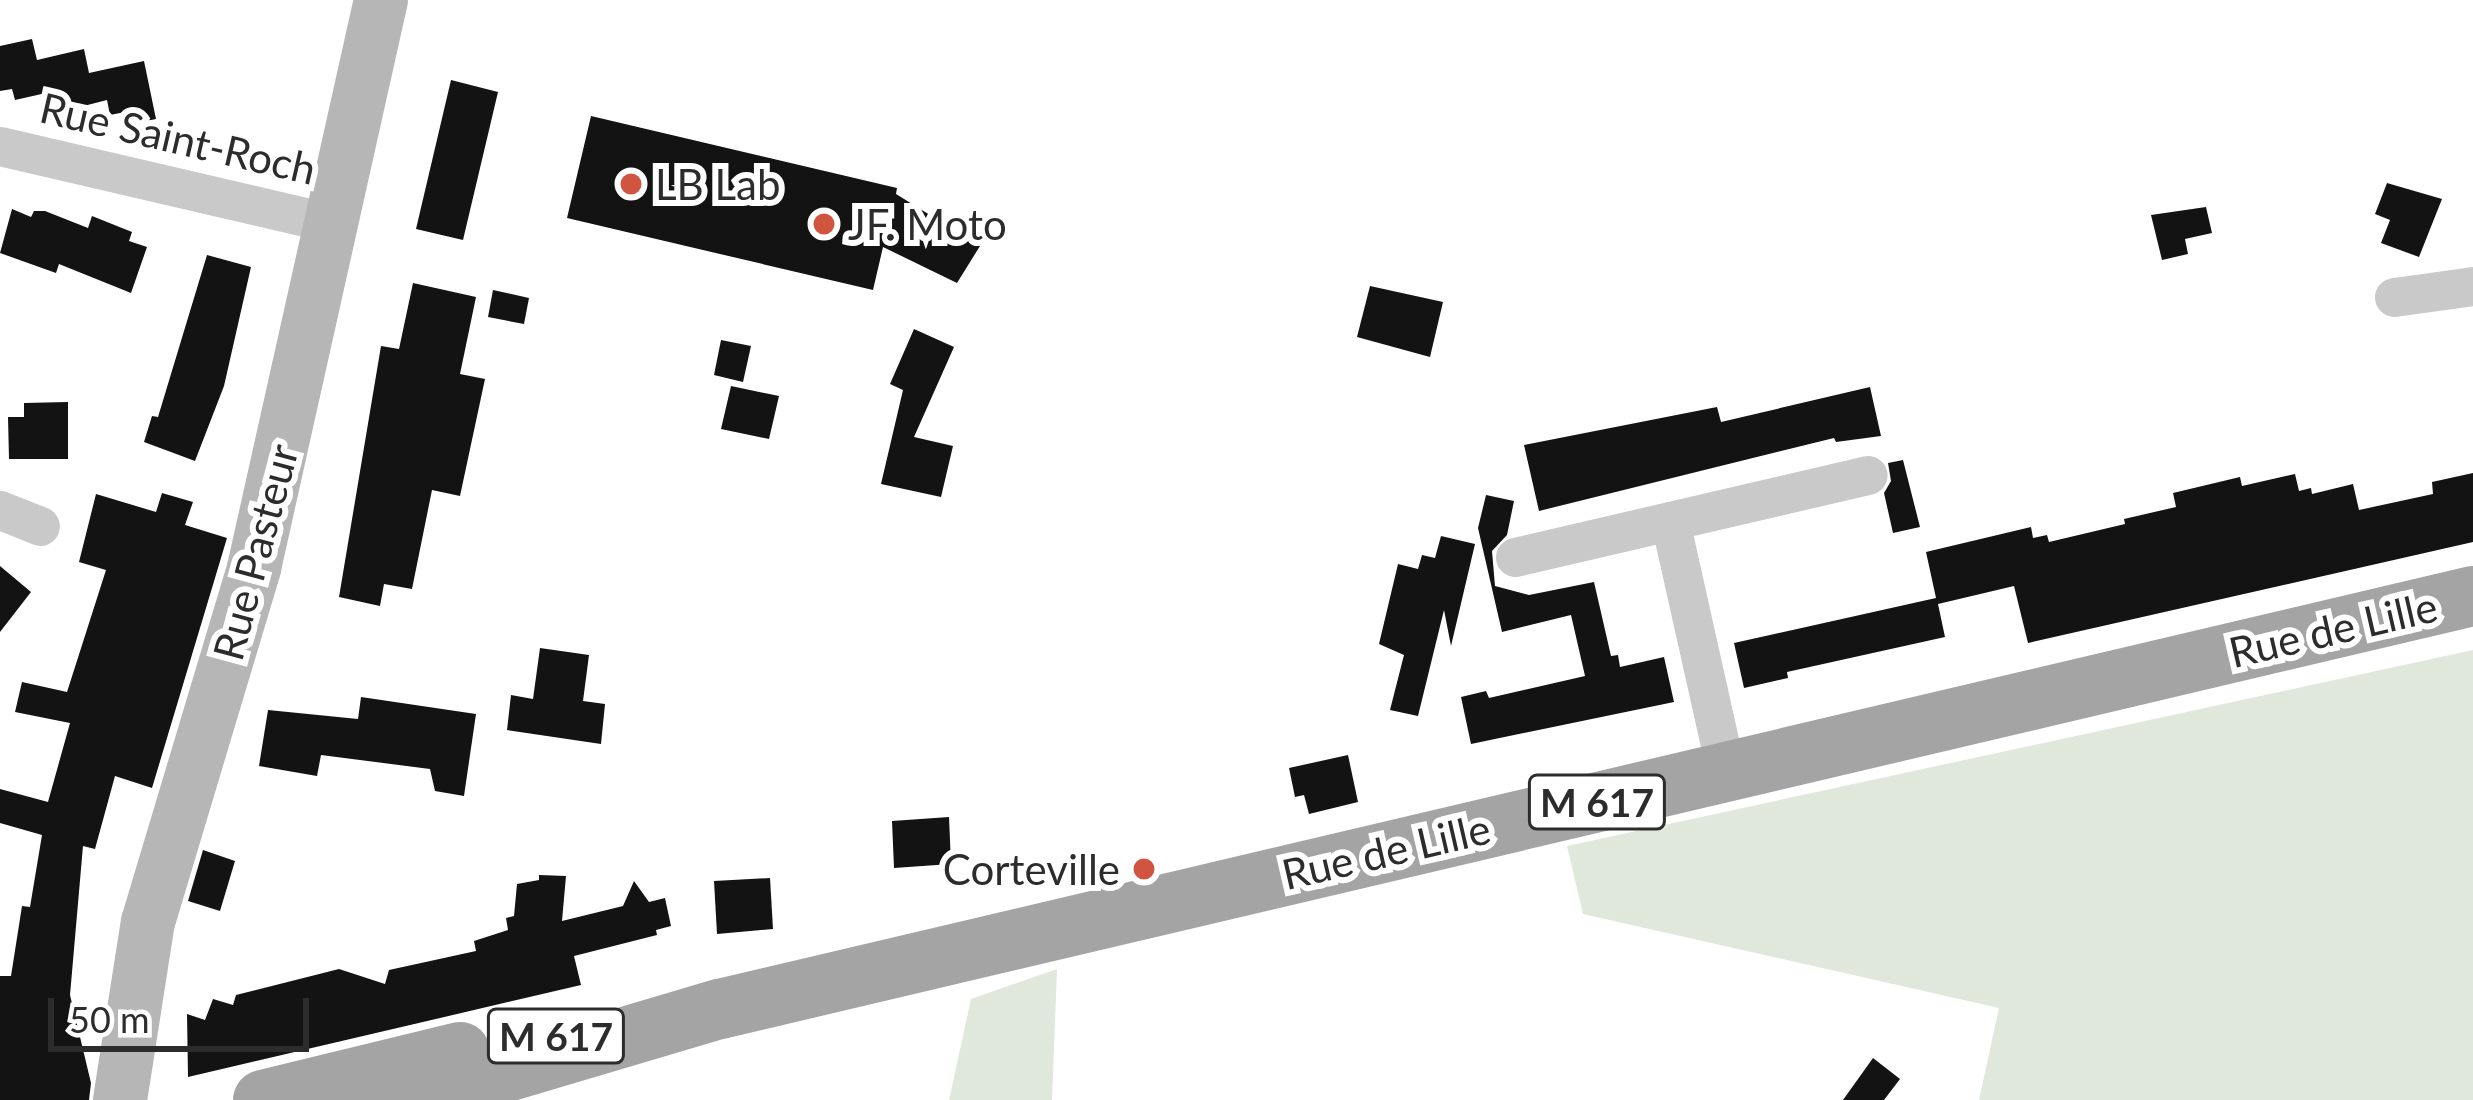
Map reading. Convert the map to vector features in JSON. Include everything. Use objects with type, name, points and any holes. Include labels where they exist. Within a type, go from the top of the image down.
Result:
[{"type":"main road","name":"Rue Pasteur","points":[[120,1100],[148,922],[254,568],[381,0]]},
{"type":"main road","name":"Rue de Lille","points":[[412,1100],[721,1009],[2473,596]]},
{"type":"main road","name":"Rue de Lille","points":[[263,1100],[457,1053],[721,1009]]},
{"type":"street","name":"Rue Saint-Roch","points":[[0,146],[334,224]]},
{"type":"street","points":[[2394,297],[2473,286]]},
{"type":"street","points":[[1515,557],[1868,475]]},
{"type":"street","points":[[0,510],[40,526]]},
{"type":"street","points":[[1670,521],[1726,772]]},
{"type":"shaded area","points":[[2473,650],[2473,1100],[1979,1100],[1999,1008],[1583,914],[1567,846]]},
{"type":"shaded area","points":[[1057,969],[1052,1100],[949,1100],[971,999]]},
{"type":"building","points":[[32,39],[37,60],[84,49],[89,73],[144,61],[156,119],[127,125],[125,112],[110,115],[107,100],[72,109],[70,98],[57,101],[55,91],[15,100],[12,89],[0,91],[0,46]]},
{"type":"building","points":[[451,80],[498,92],[463,240],[416,229]]},
{"type":"building","points":[[591,116],[897,188],[896,194],[980,246],[957,283],[883,247],[873,290],[567,218]]},
{"type":"building","points":[[2387,183],[2442,199],[2419,257],[2381,243],[2390,220],[2375,214]]},
{"type":"building","points":[[2206,207],[2212,233],[2185,239],[2188,254],[2162,260],[2151,215]]},
{"type":"building","points":[[12,209],[31,217],[34,211],[45,211],[88,228],[92,216],[132,232],[129,241],[147,247],[131,293],[59,264],[56,273],[0,253]]},
{"type":"building","points":[[207,255],[251,267],[224,386],[195,461],[144,442],[152,416],[158,417]]},
{"type":"building","points":[[413,283],[476,297],[460,374],[485,379],[460,496],[432,490],[412,589],[384,584],[380,606],[339,597],[381,346],[399,349]]},
{"type":"building","points":[[1370,286],[1443,302],[1430,357],[1357,337]]},
{"type":"building","points":[[493,290],[529,298],[524,324],[488,317]]},
{"type":"building","points":[[914,329],[954,347],[914,437],[953,446],[941,497],[881,484],[903,390],[890,384]]},
{"type":"building","points":[[721,340],[751,346],[743,382],[714,375]]},
{"type":"building","points":[[731,386],[779,396],[769,439],[721,429]]},
{"type":"building","points":[[1870,387],[1881,436],[1836,442],[1834,438],[1539,511],[1524,445],[1717,407],[1721,422]]},
{"type":"building","points":[[68,402],[68,459],[9,459],[8,417],[24,417],[24,403]]},
{"type":"building","points":[[1903,460],[1920,527],[1893,533],[1884,493],[1891,481],[1888,463]]},
{"type":"building","points":[[2473,473],[2473,542],[2028,643],[2014,586],[1938,604],[1945,637],[1787,672],[1788,678],[1744,688],[1734,643],[1936,598],[1926,552],[2031,527],[2033,538],[2047,535],[2049,542],[2125,524],[2124,519],[2176,507],[2173,493],[2240,477],[2242,486],[2295,474],[2299,491],[2311,488],[2312,494],[2353,484],[2359,510],[2433,494],[2432,482]]},
{"type":"building","points":[[162,493],[193,502],[185,525],[227,538],[152,788],[115,776],[95,849],[83,846],[70,995],[91,1083],[89,1100],[0,1100],[0,976],[11,976],[22,906],[30,907],[42,835],[0,823],[0,789],[48,802],[70,723],[15,712],[22,682],[67,692],[106,570],[79,562],[96,494],[156,512]]},
{"type":"building","points":[[1486,495],[1514,501],[1507,535],[1492,551],[1495,586],[1529,595],[1594,582],[1611,656],[1618,655],[1620,667],[1664,657],[1674,702],[1471,744],[1461,697],[1486,691],[1489,698],[1585,676],[1571,615],[1502,632],[1478,528]]},
{"type":"building","points":[[1441,536],[1475,544],[1451,646],[1444,610],[1418,716],[1390,710],[1404,655],[1379,644],[1398,564],[1418,569],[1422,555],[1435,558]]},
{"type":"building","points":[[0,566],[31,592],[0,632]]},
{"type":"building","points":[[540,648],[589,655],[583,701],[605,704],[601,744],[507,730],[511,695],[533,699]]},
{"type":"building","points":[[361,697],[476,714],[464,796],[435,791],[430,769],[321,755],[317,776],[259,766],[268,710],[358,719]]},
{"type":"building","points":[[1348,755],[1358,802],[1309,814],[1304,795],[1295,797],[1289,768]]},
{"type":"building","points":[[949,817],[951,864],[894,868],[892,821]]},
{"type":"building","points":[[203,850],[235,861],[220,911],[188,901]]},
{"type":"building","points":[[539,875],[566,876],[562,921],[623,906],[634,881],[649,902],[665,898],[671,926],[656,930],[657,935],[574,956],[581,985],[188,1077],[187,1014],[205,1020],[213,999],[233,1005],[236,995],[339,969],[385,984],[389,970],[476,951],[474,941],[508,930],[506,918],[514,916],[517,884],[539,880]]},
{"type":"building","points":[[770,878],[773,929],[717,934],[714,881]]},
{"type":"building","points":[[1873,1058],[1900,1079],[1884,1100],[1843,1100]]},
{"type":"place","name":"LB Lab","points":[[631,184]]},
{"type":"place","name":"JF. Moto","points":[[824,224]]},
{"type":"place","name":"Corteville","points":[[1144,869]]}]
